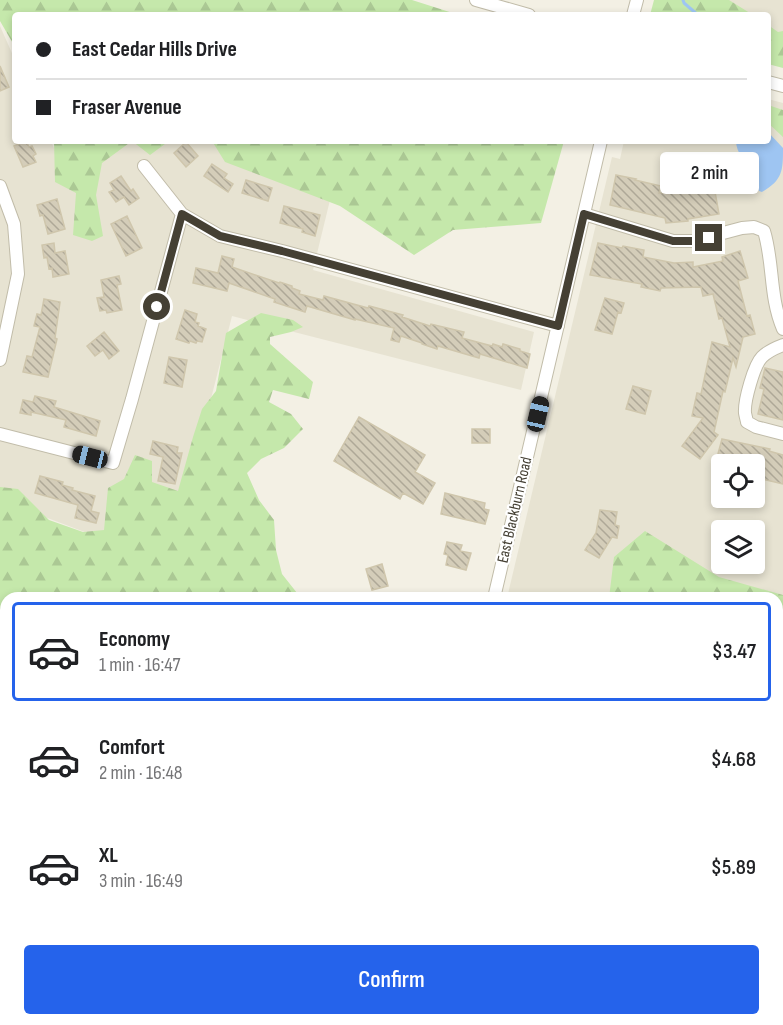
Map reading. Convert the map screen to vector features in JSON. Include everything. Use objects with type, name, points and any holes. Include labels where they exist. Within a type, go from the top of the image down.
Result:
[{"type":"street","points":[[476,0],[518,12]]},
{"type":"street","name":"East Blackburn Road","points":[[495,592],[600,144]]},
{"type":"street","points":[[144,166],[182,214],[220,236],[558,326]]},
{"type":"street","points":[[0,186],[14,224],[18,274],[0,360]]},
{"type":"street","points":[[0,434],[113,463],[182,214]]},
{"type":"street","points":[[584,214],[673,241],[693,241],[742,228],[754,227],[764,231],[770,257],[774,299],[783,329]]},
{"type":"street","points":[[783,345],[771,350],[761,358],[755,368],[745,413],[747,422],[756,427],[783,434]]},
{"type":"shaded area","points":[[655,0],[783,0],[783,43],[771,40],[771,12],[652,12]]},
{"type":"shaded area","points":[[0,26],[12,53],[12,144],[52,144],[58,158],[79,144],[229,144],[331,196],[313,270],[534,332],[521,390],[232,316],[185,501],[111,542],[0,500]]},
{"type":"shaded area","points":[[771,100],[783,103],[783,592],[508,592],[612,157],[620,159],[623,144],[771,144]]},
{"type":"green space","points":[[0,0],[412,0],[450,12],[12,12],[12,42],[0,21]]},
{"type":"green space","points":[[654,0],[729,0],[748,12],[651,12]]},
{"type":"green space","points":[[771,27],[778,32],[783,31],[783,68],[771,65]]},
{"type":"green space","points":[[771,106],[783,110],[783,137],[771,126]]},
{"type":"green space","points":[[54,144],[128,144],[102,163],[96,195],[103,236],[92,241],[73,235],[76,193],[55,182]]},
{"type":"green space","points":[[136,144],[165,144],[150,155]]},
{"type":"green space","points":[[214,144],[563,144],[541,223],[453,230],[414,255],[340,206],[225,162]]},
{"type":"green space","points":[[261,313],[293,320],[303,327],[270,337],[270,344],[313,382],[309,399],[273,390],[269,402],[291,414],[303,429],[284,448],[261,459],[247,473],[259,500],[274,520],[276,550],[282,574],[296,592],[0,592],[0,487],[18,489],[49,520],[83,532],[104,530],[108,488],[124,479],[135,455],[152,461],[152,482],[178,491],[202,409],[216,391],[226,333]]},
{"type":"green space","points":[[645,531],[711,574],[772,592],[610,592],[614,557]]},
{"type":"water","points":[[771,135],[783,148],[780,174],[769,188],[762,192],[759,191],[736,145],[771,144]]},
{"type":"building","points":[[0,66],[9,87],[0,91]]},
{"type":"building","points":[[28,144],[29,147],[32,146],[36,154],[33,156],[36,162],[23,167],[14,146]]},
{"type":"building","points":[[184,144],[188,144],[198,156],[186,167],[174,153]]},
{"type":"building","points":[[212,164],[227,174],[224,178],[233,184],[228,192],[204,176]]},
{"type":"building","points":[[616,175],[661,186],[659,193],[693,190],[692,185],[713,181],[719,214],[666,223],[665,218],[610,205]]},
{"type":"building","points":[[121,176],[139,198],[129,205],[124,197],[116,202],[109,192],[114,190],[110,183]]},
{"type":"building","points":[[246,180],[272,188],[268,201],[242,193]]},
{"type":"building","points":[[57,199],[65,229],[48,234],[43,215],[40,216],[37,205]]},
{"type":"building","points":[[284,206],[320,215],[315,236],[302,232],[303,229],[280,223]]},
{"type":"building","points":[[127,216],[142,248],[126,256],[111,224]]},
{"type":"building","points":[[54,243],[55,253],[65,251],[69,274],[53,277],[52,268],[49,269],[42,245]]},
{"type":"building","points":[[598,243],[644,250],[643,257],[674,263],[693,262],[693,267],[723,261],[722,257],[740,251],[748,278],[738,281],[747,316],[750,315],[755,334],[743,337],[736,367],[733,358],[714,432],[718,435],[700,459],[682,446],[703,418],[692,416],[697,393],[701,394],[712,342],[730,347],[722,318],[719,319],[713,294],[703,296],[701,287],[661,288],[660,291],[641,287],[642,284],[590,275]]},
{"type":"building","points":[[222,256],[234,259],[232,267],[292,286],[300,291],[299,294],[323,300],[324,296],[368,308],[369,306],[403,315],[402,317],[430,326],[431,324],[464,332],[462,338],[492,346],[493,344],[502,347],[503,344],[520,349],[530,354],[527,368],[480,354],[479,358],[438,346],[437,349],[401,336],[399,342],[391,340],[394,328],[355,320],[307,306],[305,312],[229,283],[227,291],[193,283],[196,268],[218,273]]},
{"type":"building","points":[[119,276],[121,284],[117,285],[122,310],[107,313],[106,310],[100,311],[97,298],[104,297],[101,280]]},
{"type":"building","points":[[605,298],[624,303],[621,313],[618,312],[612,334],[595,330]]},
{"type":"building","points":[[44,299],[60,302],[55,338],[57,339],[48,377],[23,372],[27,356],[32,357],[40,327],[34,326],[37,314],[41,315]]},
{"type":"building","points":[[185,310],[197,314],[195,322],[206,329],[202,342],[190,341],[189,343],[176,339]]},
{"type":"building","points":[[104,332],[119,351],[109,359],[103,350],[95,356],[87,346]]},
{"type":"building","points":[[169,357],[187,360],[182,387],[164,383]]},
{"type":"building","points":[[765,368],[783,372],[783,420],[758,414],[764,389],[760,388]]},
{"type":"building","points":[[633,386],[651,391],[645,414],[626,409]]},
{"type":"building","points":[[35,396],[56,401],[54,407],[100,421],[96,436],[64,427],[66,420],[31,412],[31,415],[20,413],[23,400],[33,402]]},
{"type":"building","points":[[359,417],[425,455],[415,472],[435,483],[423,504],[403,493],[400,499],[334,461]]},
{"type":"building","points":[[472,429],[490,429],[490,443],[472,443]]},
{"type":"building","points":[[722,439],[770,449],[769,451],[783,455],[783,484],[765,480],[765,454],[718,454]]},
{"type":"building","points":[[153,441],[178,447],[177,453],[182,453],[175,484],[158,481],[163,457],[150,454]]},
{"type":"building","points":[[40,476],[63,482],[62,485],[73,488],[72,490],[95,496],[91,511],[99,513],[96,523],[75,518],[78,505],[35,493]]},
{"type":"building","points":[[445,493],[485,503],[484,509],[489,510],[485,524],[441,514]]},
{"type":"building","points":[[600,510],[617,512],[615,525],[619,526],[617,538],[612,537],[599,558],[585,550],[596,533]]},
{"type":"building","points":[[447,542],[462,545],[460,551],[471,553],[466,570],[446,565],[448,555],[444,554]]},
{"type":"building","points":[[382,564],[388,586],[372,590],[366,569]]},
{"type":"waterway","points":[[683,0],[694,12]]},
{"type":"route","points":[[157,307],[182,214],[220,236],[558,326],[584,214],[673,241],[709,238]]}]
